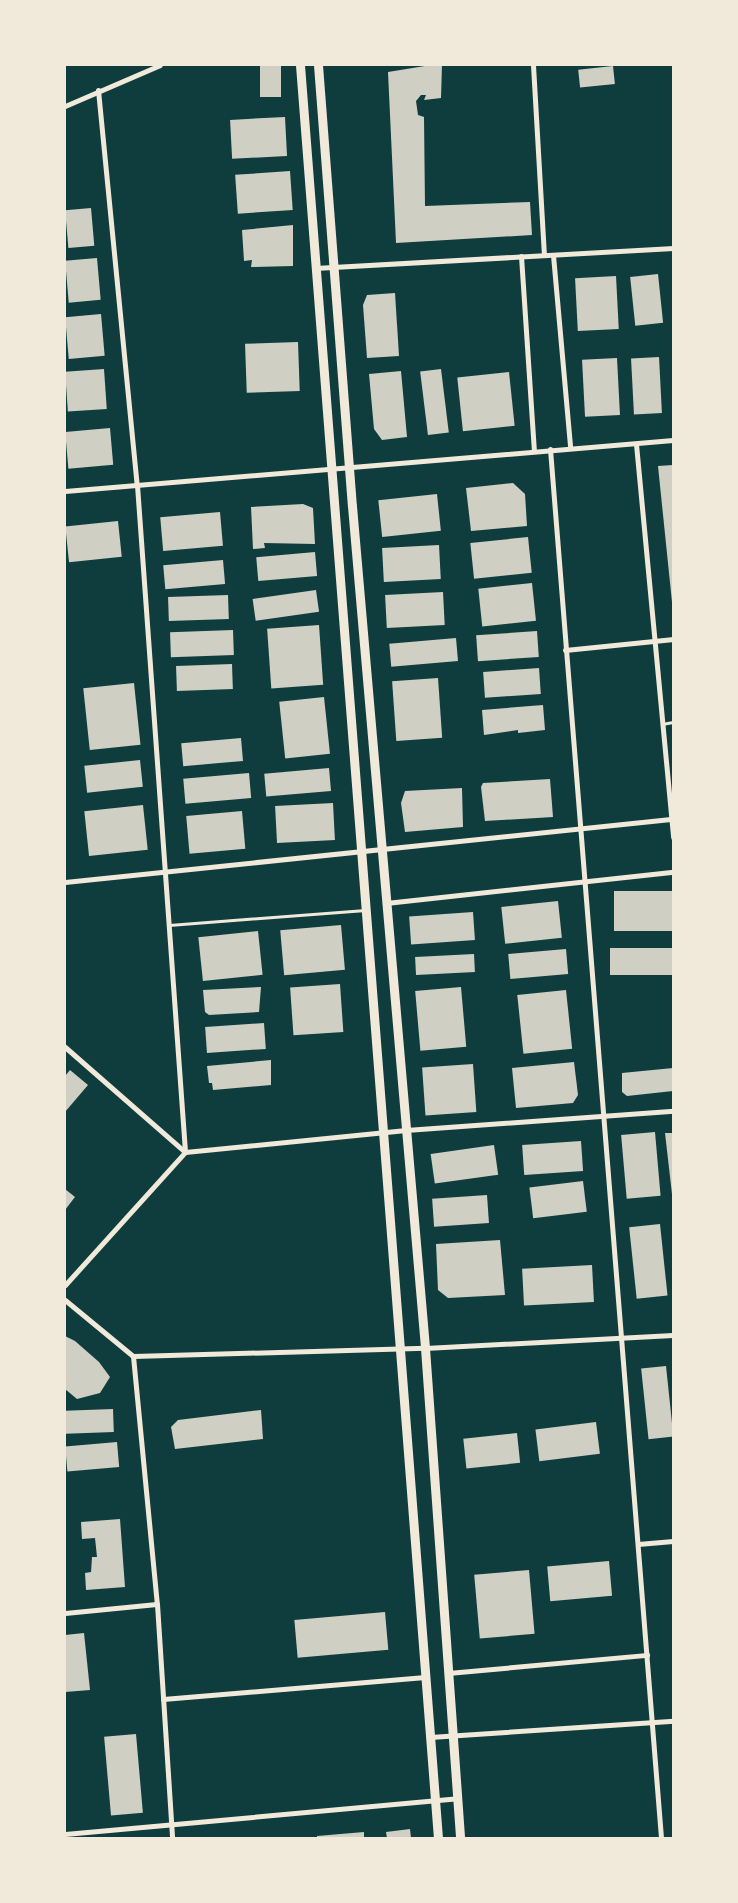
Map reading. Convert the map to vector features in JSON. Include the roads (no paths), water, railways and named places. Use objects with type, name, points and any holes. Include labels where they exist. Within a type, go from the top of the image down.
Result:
[{"type":"main road","points":[[300,65],[438,1838]]},
{"type":"main road","points":[[318,65],[349,466],[425,1348],[460,1838]]},
{"type":"street","points":[[65,106],[98,90],[160,65]]},
{"type":"street","points":[[534,65],[544,255]]},
{"type":"street","points":[[98,90],[137,485],[185,1152]]},
{"type":"street","points":[[315,268],[673,248]]},
{"type":"street","points":[[553,254],[570,447]]},
{"type":"street","points":[[521,256],[534,450]]},
{"type":"street","points":[[65,491],[534,450],[673,440]]},
{"type":"street","points":[[636,444],[673,837]]},
{"type":"street","points":[[550,449],[661,1838]]},
{"type":"street","points":[[565,650],[673,639]]},
{"type":"street","points":[[65,882],[671,819]]},
{"type":"street","points":[[386,903],[673,872]]},
{"type":"street","points":[[65,1047],[185,1152]]},
{"type":"street","points":[[65,1285],[185,1152],[406,1130],[673,1111]]},
{"type":"street","points":[[65,1300],[133,1356],[400,1349],[621,1340],[673,1336]]},
{"type":"street","points":[[133,1356],[157,1604],[172,1838]]},
{"type":"street","points":[[638,1544],[673,1541]]},
{"type":"street","points":[[65,1613],[157,1604]]},
{"type":"street","points":[[448,1673],[647,1655]]},
{"type":"street","points":[[163,1699],[425,1677]]},
{"type":"street","points":[[430,1736],[673,1721]]},
{"type":"street","points":[[65,1834],[457,1798]]},
{"type":"lane","points":[[661,725],[673,722]]},
{"type":"lane","points":[[169,925],[366,910]]}]
